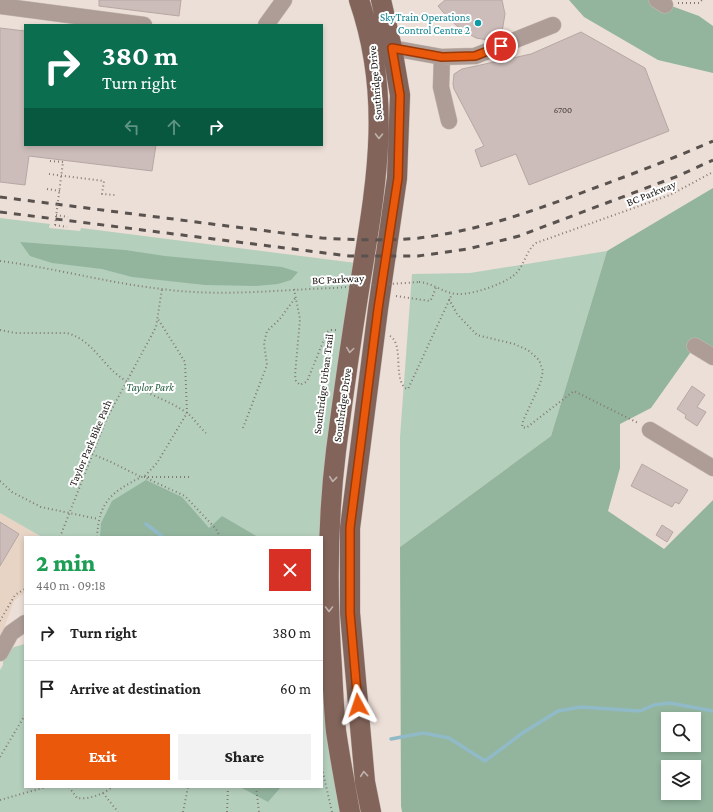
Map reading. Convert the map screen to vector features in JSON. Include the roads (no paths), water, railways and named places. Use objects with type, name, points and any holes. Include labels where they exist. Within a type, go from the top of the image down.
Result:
[{"type":"main road","name":"Southridge Drive","points":[[350,812],[336,729],[330,629],[329,556],[331,499],[336,452],[375,188],[380,138],[379,94],[369,28],[359,0]]},
{"type":"main road","name":"Southridge Drive","points":[[371,812],[364,782],[350,613],[350,528],[378,309],[398,178],[400,95],[392,48],[381,0]]},
{"type":"main road","points":[[369,28],[392,48]]},
{"type":"street","points":[[267,24],[284,0]]},
{"type":"street","points":[[0,6],[136,24]]},
{"type":"street","points":[[392,48],[442,57],[475,56],[553,25]]},
{"type":"street","points":[[442,57],[441,87],[448,121]]},
{"type":"street","points":[[695,346],[713,357]]},
{"type":"street","points":[[650,430],[713,468]]},
{"type":"street","points":[[0,653],[11,633],[24,624]]},
{"type":"waterway","points":[[146,524],[162,536]]},
{"type":"waterway","points":[[391,739],[423,733],[449,738],[485,761],[524,732],[558,711],[581,707],[640,711],[654,705],[670,703],[713,711]]},
{"type":"railway","points":[[0,197],[322,238],[371,240],[407,239],[441,235],[526,213],[635,173],[713,141]]},
{"type":"railway","points":[[0,212],[349,256],[418,256],[468,249],[519,236],[678,176],[713,160]]},
{"type":"place","name":"SkyTrain Operations Control Centre 2","points":[[478,23]]},
{"type":"park label","name":"Taylor Park","points":[[150,387]]}]
